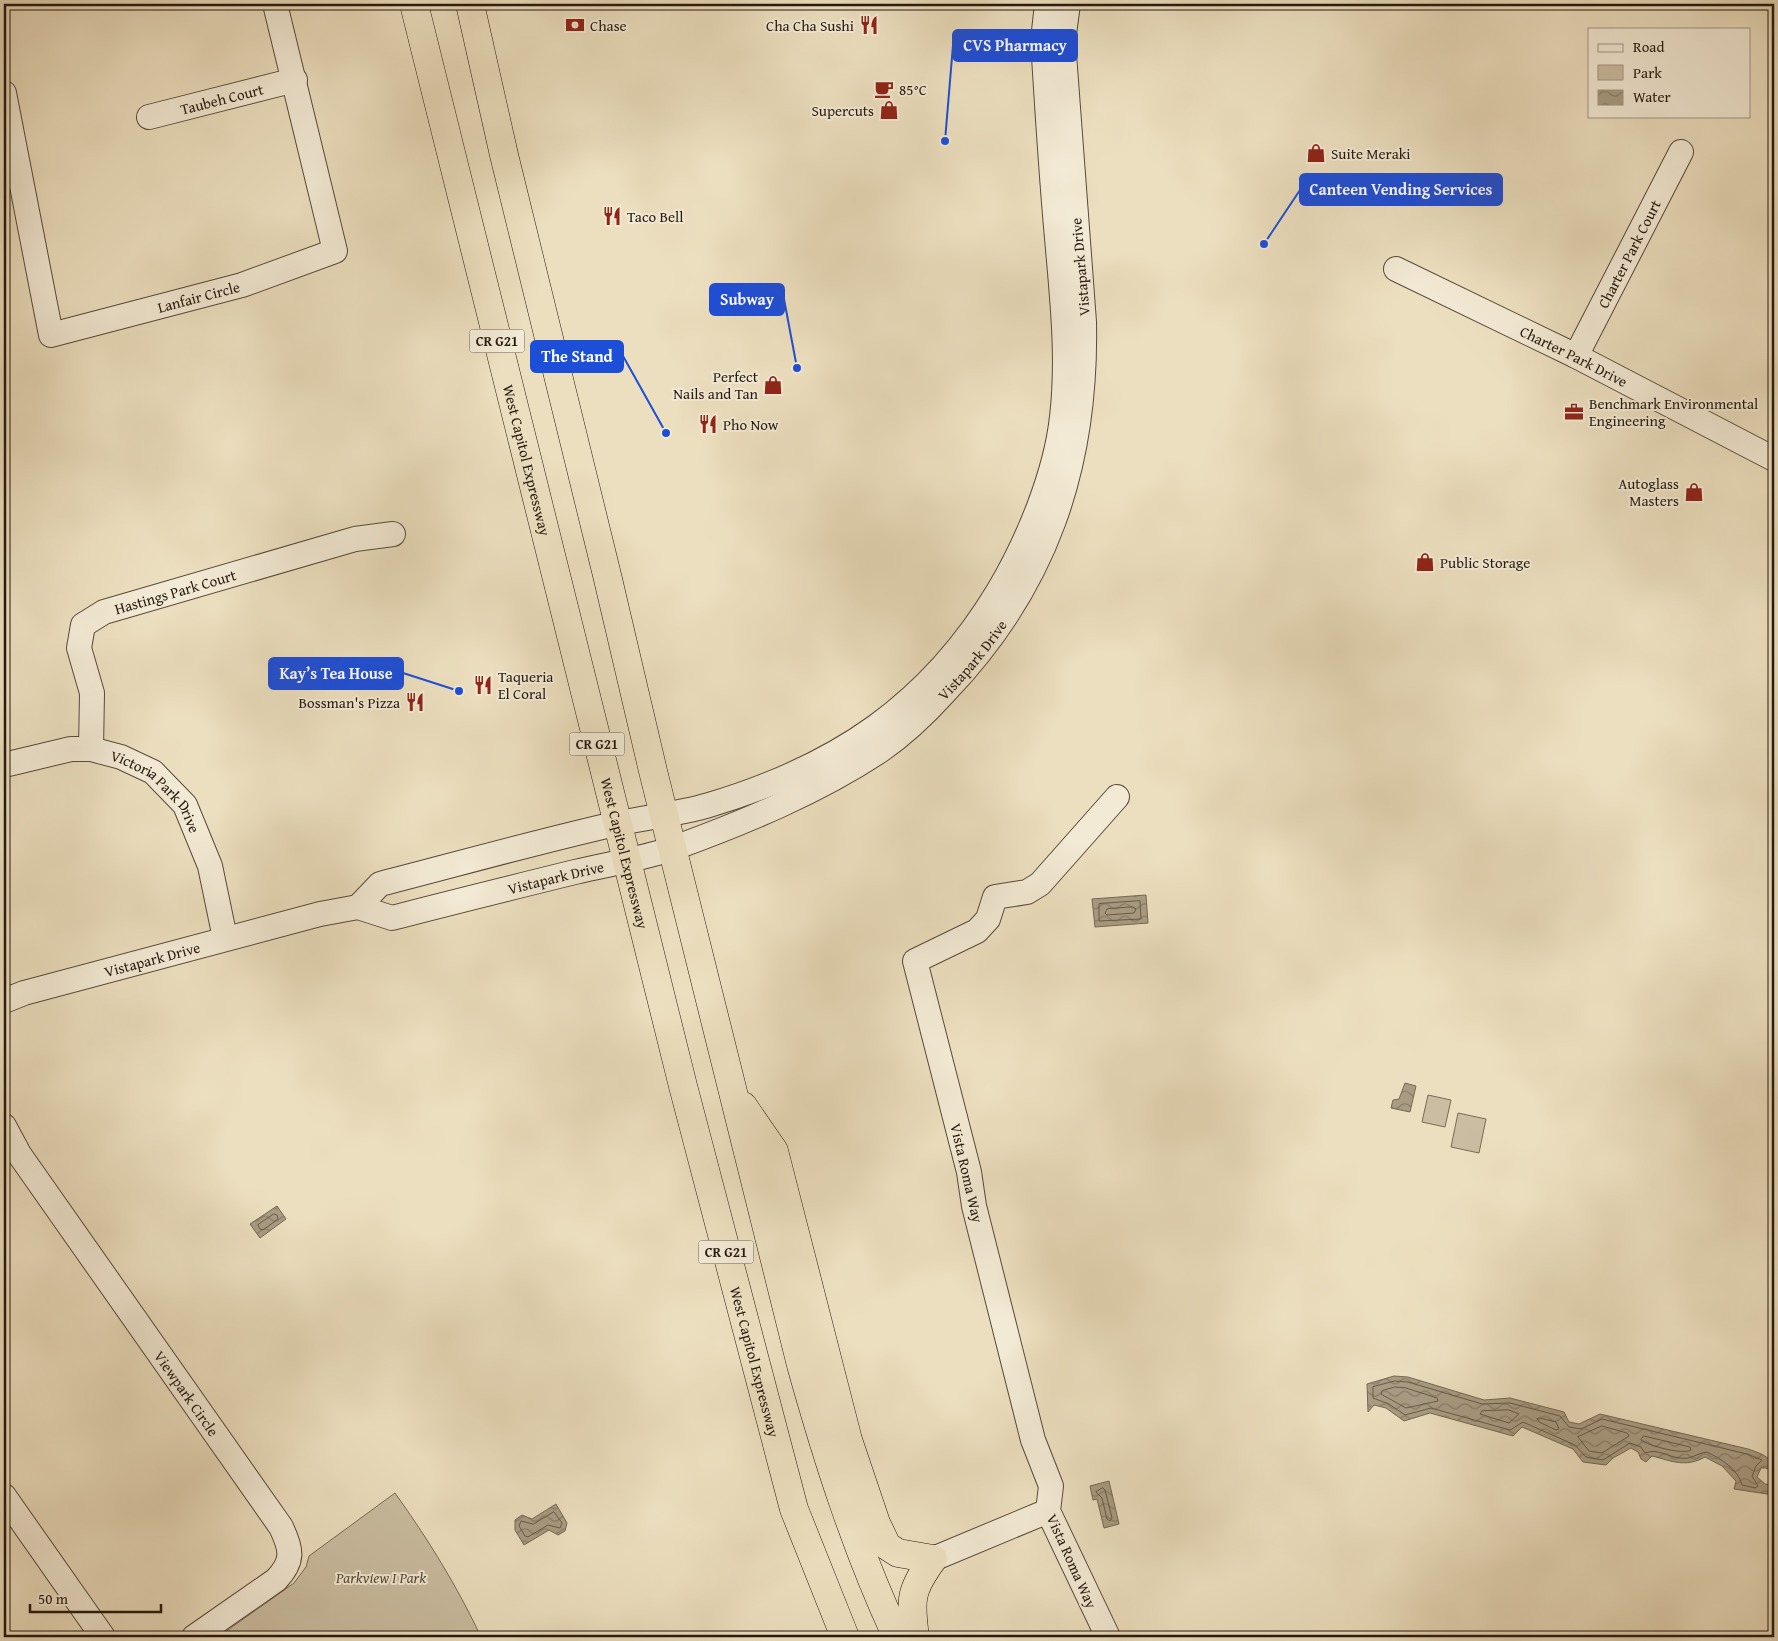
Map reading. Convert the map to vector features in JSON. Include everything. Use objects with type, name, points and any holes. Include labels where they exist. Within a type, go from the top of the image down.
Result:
[{"type":"highway","name":"West Capitol Expressway","points":[[414,4],[683,1086],[794,1509],[819,1578],[844,1637]]},
{"type":"highway","name":"CR G21","points":[[470,4],[504,155],[672,848],[825,1452],[870,1578],[897,1637]]},
{"type":"highway","points":[[732,1088],[774,1151],[848,1440],[876,1523],[887,1546],[898,1553],[933,1559],[918,1580],[911,1605],[915,1637]]},
{"type":"street","name":"Lanfair Circle","points":[[4,93],[51,335],[242,285],[335,251],[275,4]]},
{"type":"street","name":"Vistapark Drive","points":[[358,907],[380,884],[617,824],[707,806],[785,780],[838,753],[866,735],[918,692],[953,656],[985,613],[1014,565],[1041,498],[1059,440],[1063,413],[1066,338],[1043,40],[1047,4]]},
{"type":"street","name":"Vistapark Drive","points":[[4,1001],[24,993],[226,938],[358,907],[392,918],[672,848],[794,799],[839,776],[883,748],[928,710],[970,666],[1005,620],[1041,554],[1056,520],[1071,469],[1080,419],[1085,364],[1084,322],[1063,41],[1068,4]]},
{"type":"street","name":"Taubeh Court","points":[[149,117],[295,80]]},
{"type":"street","name":"Charter Park Court","points":[[1576,356],[1681,152]]},
{"type":"street","name":"Charter Park Drive","points":[[1396,269],[1576,356],[1774,460]]},
{"type":"street","name":"Hastings Park Court","points":[[91,749],[92,693],[79,648],[83,625],[104,612],[123,606],[355,539],[393,534]]},
{"type":"street","name":"Victoria Park Drive","points":[[4,765],[71,749],[91,749],[121,756],[153,772],[185,805],[210,866],[226,938]]},
{"type":"street","name":"Vista Roma Way","points":[[1108,1637],[1048,1511],[1051,1486],[1033,1440],[1002,1323],[974,1206],[969,1172],[915,961],[977,931],[988,919],[995,897],[1027,892],[1040,884],[1117,797]]},
{"type":"street","name":"Viewpark Circle","points":[[4,1126],[19,1154],[281,1527],[289,1543],[290,1558],[285,1570],[276,1580],[194,1637]]},
{"type":"street","points":[[4,1496],[103,1637]]},
{"type":"street","points":[[933,1559],[1048,1511]]},
{"type":"green space","points":[[1428,1095],[1451,1100],[1445,1127],[1422,1122]]},
{"type":"green space","points":[[1458,1113],[1486,1119],[1479,1153],[1451,1147]]},
{"type":"green space","name":"Parkview I Park","points":[[395,1493],[441,1563],[481,1637],[218,1637],[294,1583],[306,1567],[309,1556]]},
{"type":"water","points":[[1146,895],[1148,923],[1095,927],[1092,899]]},
{"type":"water","points":[[1405,1083],[1416,1086],[1410,1112],[1391,1108],[1393,1100],[1399,1099]]},
{"type":"water","points":[[277,1206],[286,1219],[260,1238],[250,1224]]},
{"type":"water","points":[[1394,1376],[1408,1377],[1484,1400],[1510,1398],[1564,1412],[1569,1422],[1579,1424],[1600,1414],[1748,1449],[1766,1457],[1772,1463],[1774,1473],[1766,1468],[1761,1468],[1757,1477],[1765,1484],[1774,1485],[1774,1495],[1734,1489],[1736,1481],[1722,1466],[1705,1457],[1685,1463],[1652,1456],[1646,1462],[1641,1459],[1638,1452],[1631,1448],[1613,1458],[1606,1465],[1583,1462],[1573,1449],[1522,1427],[1513,1436],[1430,1413],[1404,1421],[1386,1408],[1374,1405],[1368,1412],[1367,1384]]},
{"type":"water","points":[[1109,1481],[1119,1524],[1104,1528],[1097,1499],[1093,1500],[1090,1486]]},
{"type":"water","points":[[556,1504],[567,1523],[565,1531],[558,1535],[549,1530],[524,1545],[515,1530],[515,1520],[522,1515],[532,1519]]},
{"type":"place","name":"Chase","points":[[575,25]]},
{"type":"place","name":"Cha Cha Sushi","points":[[869,25]]},
{"type":"place","name":"85°C","points":[[884,89]]},
{"type":"place","name":"Supercuts","points":[[889,110]]},
{"type":"place","name":"CVS Pharmacy","points":[[945,141]]},
{"type":"place","name":"Suite Meraki","points":[[1316,153]]},
{"type":"place","name":"Taco Bell","points":[[612,216]]},
{"type":"place","name":"Canteen Vending Services","points":[[1264,244]]},
{"type":"place","name":"Subway","points":[[797,368]]},
{"type":"place","name":"Perfect Nails and Tan","points":[[773,385]]},
{"type":"place","name":"Benchmark Environmental Engineering","points":[[1574,412]]},
{"type":"place","name":"Pho Now","points":[[708,424]]},
{"type":"place","name":"The Stand","points":[[666,433]]},
{"type":"place","name":"Autoglass Masters","points":[[1694,492]]},
{"type":"place","name":"Public Storage","points":[[1425,562]]},
{"type":"place","name":"Taqueria El Coral","points":[[483,685]]},
{"type":"place","name":"Kay’s Tea House","points":[[459,691]]},
{"type":"place","name":"Bossman's Pizza","points":[[415,702]]}]
